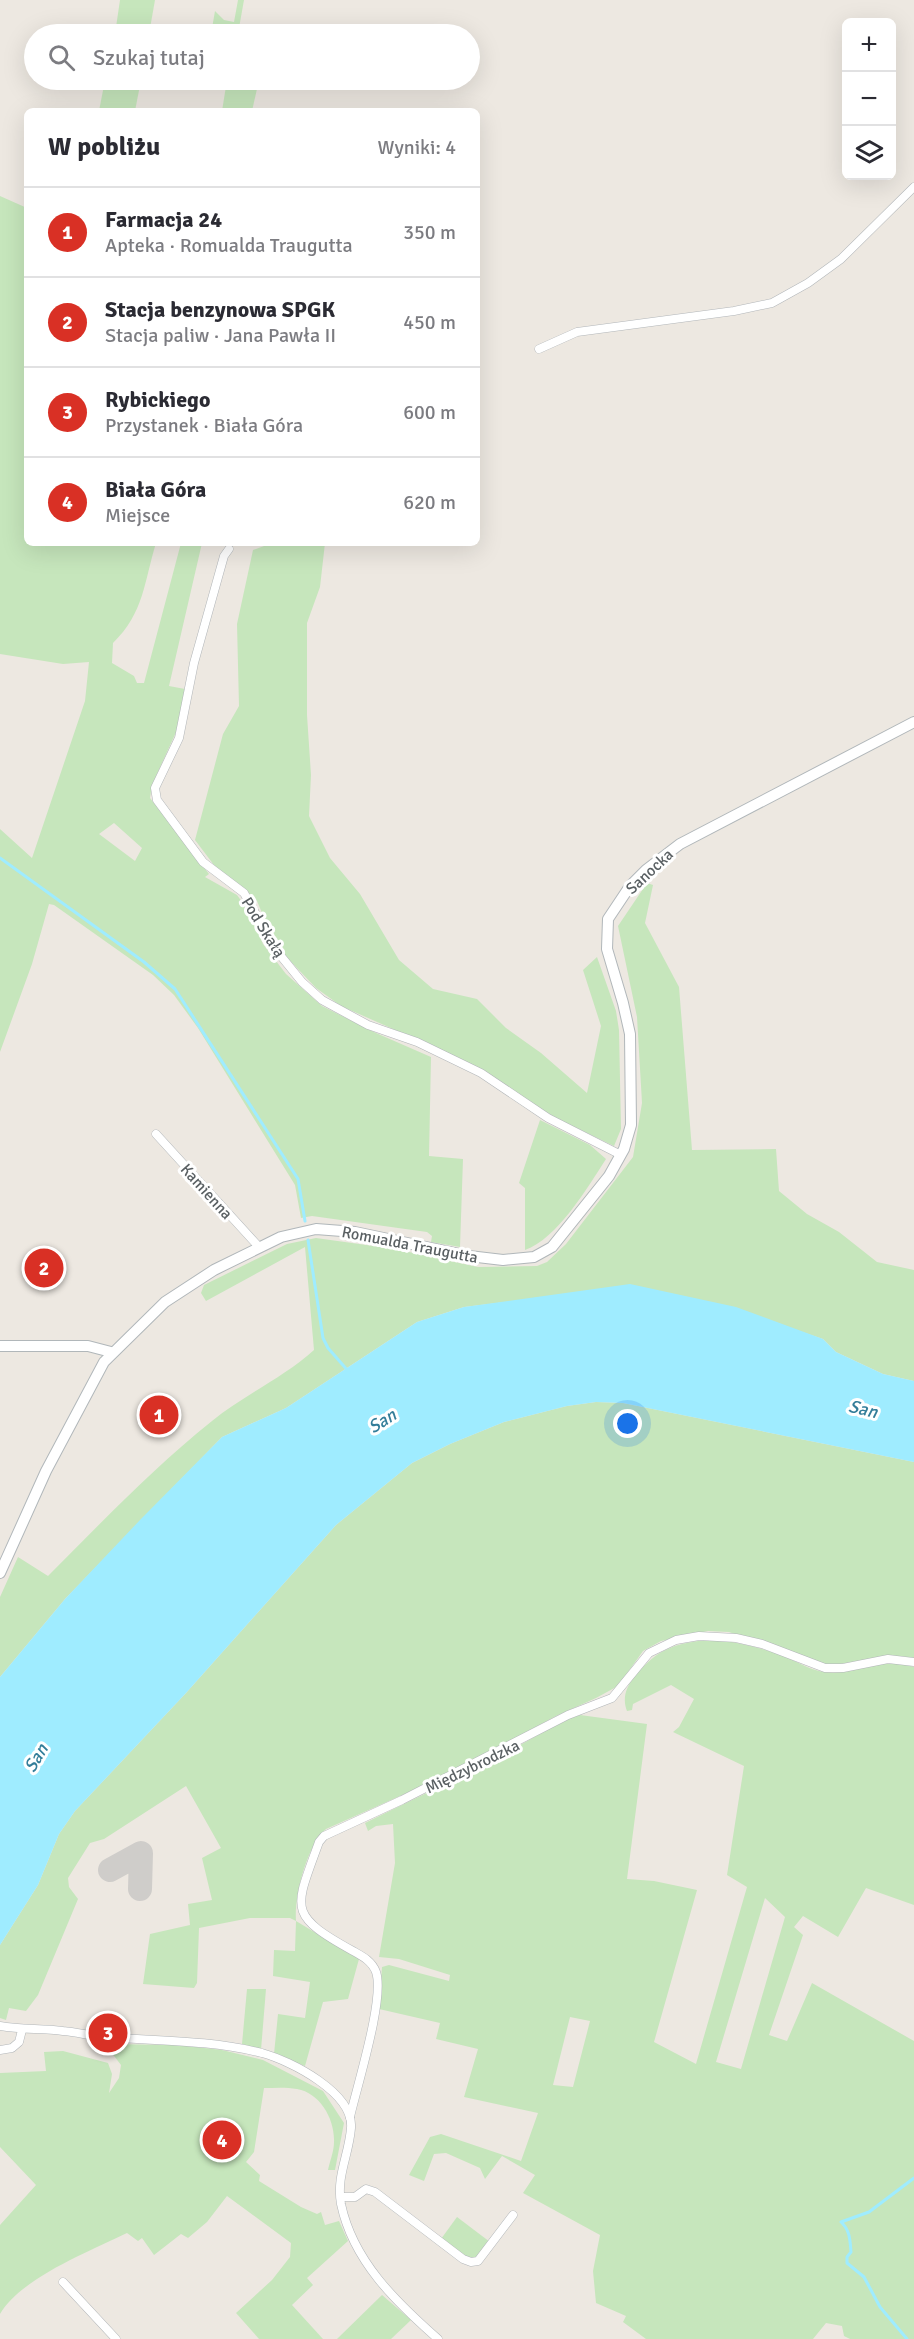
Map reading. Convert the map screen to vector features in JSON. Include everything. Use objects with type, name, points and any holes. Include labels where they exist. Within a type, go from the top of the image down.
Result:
[{"type":"street","points":[[539,349],[577,332],[734,311],[772,303],[808,283],[842,259],[914,187]]},
{"type":"street","name":"Pod Skałą","points":[[229,549],[224,556],[194,663],[179,738],[155,788],[158,800],[203,862],[244,893],[256,910],[276,950],[302,982],[322,1000],[368,1025],[417,1042],[481,1073],[548,1118],[621,1155]]},
{"type":"street","name":"Sanocka","points":[[621,1155],[629,1134],[631,1115],[630,1034],[608,957],[606,934],[608,919],[618,902],[646,870],[680,844],[914,722]]},
{"type":"street","name":"Kamienna","points":[[156,1134],[259,1247]]},
{"type":"street","name":"Romualda Traugutta","points":[[0,1573],[92,1381],[111,1352],[150,1316],[183,1290],[259,1247],[299,1231],[332,1229],[468,1256],[513,1260],[534,1257],[552,1247],[576,1219],[599,1191],[621,1155]]},
{"type":"street","points":[[0,1346],[88,1346],[111,1352]]},
{"type":"street","name":"Międzybrodzka","points":[[350,2116],[372,2022],[378,1978],[371,1963],[312,1926],[302,1914],[301,1897],[319,1842],[328,1832],[402,1800],[568,1715],[612,1698],[618,1694],[636,1667],[649,1653],[676,1640],[714,1636],[736,1638],[762,1644],[825,1668],[843,1668],[888,1659],[914,1662]]},
{"type":"street","points":[[0,2026],[21,2030],[62,2030],[103,2037],[206,2042],[265,2054],[308,2073],[324,2084],[345,2106],[350,2116],[352,2128],[340,2175],[341,2197],[355,2243],[370,2270],[394,2298],[438,2339]]},
{"type":"street","points":[[0,2050],[12,2048],[20,2042],[21,2030]]},
{"type":"street","points":[[341,2197],[355,2197],[366,2189],[375,2192],[463,2259],[471,2262],[478,2261],[513,2215]]},
{"type":"street","points":[[63,2282],[116,2339]]},
{"type":"green space","points":[[120,0],[155,0],[151,24],[116,24]]},
{"type":"green space","points":[[238,0],[244,0],[240,24],[213,24],[215,11],[224,20],[234,22]]},
{"type":"green space","points":[[103,90],[139,90],[136,108],[100,108]]},
{"type":"green space","points":[[225,90],[257,90],[253,108],[222,108]]},
{"type":"green space","points":[[0,196],[24,207],[24,546],[155,546],[137,608],[123,632],[113,643],[112,663],[134,676],[137,683],[144,683],[180,546],[201,546],[169,686],[185,689],[177,730],[152,785],[150,798],[209,874],[205,877],[237,895],[250,913],[263,944],[286,974],[322,1006],[431,1057],[429,1156],[463,1159],[460,1247],[431,1242],[432,1236],[427,1232],[312,1216],[301,1218],[295,1185],[198,1028],[174,995],[153,975],[54,905],[49,904],[32,964],[0,1052],[0,829],[32,858],[85,701],[89,662],[63,664],[0,654]],"holes":[[[114,823],[142,848],[135,861],[99,834]]]},
{"type":"green space","points":[[264,546],[325,546],[320,587],[307,623],[307,715],[311,775],[309,816],[330,858],[360,894],[399,960],[433,989],[477,999],[506,1028],[541,1053],[587,1093],[601,1026],[583,970],[597,957],[616,1011],[619,1030],[621,1129],[614,1146],[556,1118],[454,1056],[341,1006],[316,988],[276,946],[257,901],[220,873],[195,840],[223,734],[239,706],[237,624],[253,550]]},
{"type":"green space","points":[[647,883],[653,885],[645,923],[679,987],[692,1150],[776,1149],[779,1191],[807,1214],[839,1232],[877,1262],[914,1270],[914,1381],[883,1374],[836,1352],[823,1339],[796,1330],[515,1301],[464,1307],[417,1322],[286,1408],[222,1437],[65,1599],[0,1677],[0,1597],[18,1557],[48,1576],[128,1496],[190,1439],[224,1412],[314,1350],[305,1247],[206,1301],[201,1293],[204,1285],[287,1244],[316,1238],[395,1249],[478,1267],[537,1266],[547,1262],[566,1244],[633,1157],[642,1103],[637,1017],[618,926]]},
{"type":"green space","points":[[540,1120],[590,1145],[606,1159],[560,1224],[537,1244],[525,1250],[525,1188],[519,1183]]},
{"type":"green space","points":[[596,1402],[623,1403],[914,1462],[914,1658],[891,1657],[823,1665],[729,1632],[708,1631],[661,1641],[643,1651],[618,1686],[556,1716],[445,1776],[326,1829],[313,1847],[303,1872],[297,1898],[296,1921],[290,1918],[250,1918],[199,1928],[197,1983],[194,1988],[143,1984],[150,1934],[190,1925],[188,1904],[212,1900],[202,1858],[221,1848],[186,1786],[104,1839],[90,1843],[68,1878],[69,1887],[78,1899],[38,1995],[26,2011],[9,2008],[6,2020],[0,2018],[0,1945],[38,1885],[59,1834],[75,1811],[186,1693],[336,1525],[412,1463],[450,1444],[504,1422],[567,1406]]},
{"type":"green space","points":[[714,1639],[751,1646],[778,1654],[813,1669],[831,1673],[888,1664],[914,1667],[914,1905],[866,1888],[838,1937],[803,1916],[794,1927],[803,1935],[769,2035],[787,2041],[812,1983],[914,2041],[914,2339],[850,2339],[844,2336],[842,2326],[826,2323],[813,2339],[646,2339],[623,2322],[626,2316],[596,2303],[593,2271],[600,2235],[523,2193],[535,2175],[502,2156],[485,2179],[480,2168],[446,2153],[434,2154],[424,2181],[409,2175],[430,2137],[441,2134],[521,2161],[538,2113],[464,2097],[478,2049],[436,2039],[440,2023],[379,2009],[382,1967],[389,1965],[449,1981],[450,1975],[399,1959],[379,1957],[395,1863],[393,1824],[376,1826],[368,1831],[365,1823],[488,1763],[565,1720],[580,1715],[647,1724],[627,1879],[654,1881],[697,1890],[654,2042],[696,2064],[747,1887],[727,1875],[744,1766],[673,1732],[679,1727],[694,1699],[671,1685],[633,1704],[632,1710],[627,1711],[625,1702],[627,1688],[632,1680],[652,1659],[670,1648]],"holes":[[[765,1898],[785,1917],[741,2069],[716,2062]],[[570,2017],[590,2021],[573,2087],[553,2085]]]},
{"type":"green space","points":[[296,1921],[359,1959],[348,1999],[323,2002],[305,2066],[274,2054],[278,2014],[305,2018],[310,1982],[273,1976],[274,1950],[295,1951]]},
{"type":"green space","points":[[247,1989],[266,1989],[261,2050],[242,2044]]},
{"type":"green space","points":[[105,2044],[178,2045],[222,2050],[263,2060],[323,2091],[344,2123],[335,2170],[328,2170],[334,2142],[329,2116],[313,2096],[305,2091],[289,2088],[264,2088],[254,2152],[246,2162],[260,2175],[259,2181],[301,2207],[317,2214],[321,2212],[325,2225],[339,2221],[348,2241],[307,2278],[313,2285],[292,2305],[323,2339],[259,2339],[236,2313],[272,2280],[290,2257],[291,2243],[227,2196],[207,2222],[188,2238],[181,2234],[154,2255],[142,2238],[138,2241],[127,2233],[40,2277],[10,2301],[0,2314],[0,2225],[36,2185],[0,2147],[0,2073],[46,2071],[44,2052],[63,2051],[108,2063],[112,2074],[109,2093],[119,2078],[121,2065]]},
{"type":"green space","points":[[457,2217],[490,2242],[476,2259],[467,2259],[441,2239]]},
{"type":"green space","points":[[382,2295],[411,2320],[391,2339],[337,2339]]},
{"type":"water","name":"San","points":[[630,1284],[736,1307],[823,1339],[836,1352],[883,1374],[914,1381],[914,1462],[623,1403],[596,1402],[567,1406],[504,1422],[450,1444],[412,1463],[336,1525],[186,1693],[75,1811],[59,1834],[38,1885],[0,1945],[0,1677],[65,1599],[140,1520],[222,1437],[286,1408],[417,1322],[464,1307]]},
{"type":"waterway","points":[[0,858],[144,962],[175,989],[298,1179],[305,1221]]},
{"type":"waterway","points":[[308,1240],[323,1338],[328,1348],[349,1372]]},
{"type":"waterway","points":[[907,2339],[880,2307],[864,2277],[847,2263],[847,2257],[851,2252],[850,2239],[841,2222],[869,2212],[914,2178]]},
{"type":"taxiway","points":[[110,1870],[141,1853],[140,1889]]},
{"type":"place","name":"Stacja benzynowa SPGK","points":[[44,1268]]},
{"type":"place","name":"Farmacja 24","points":[[159,1415]]},
{"type":"place","name":"Rybickiego","points":[[108,2033]]},
{"type":"place","name":"Biała Góra","points":[[222,2140]]}]
